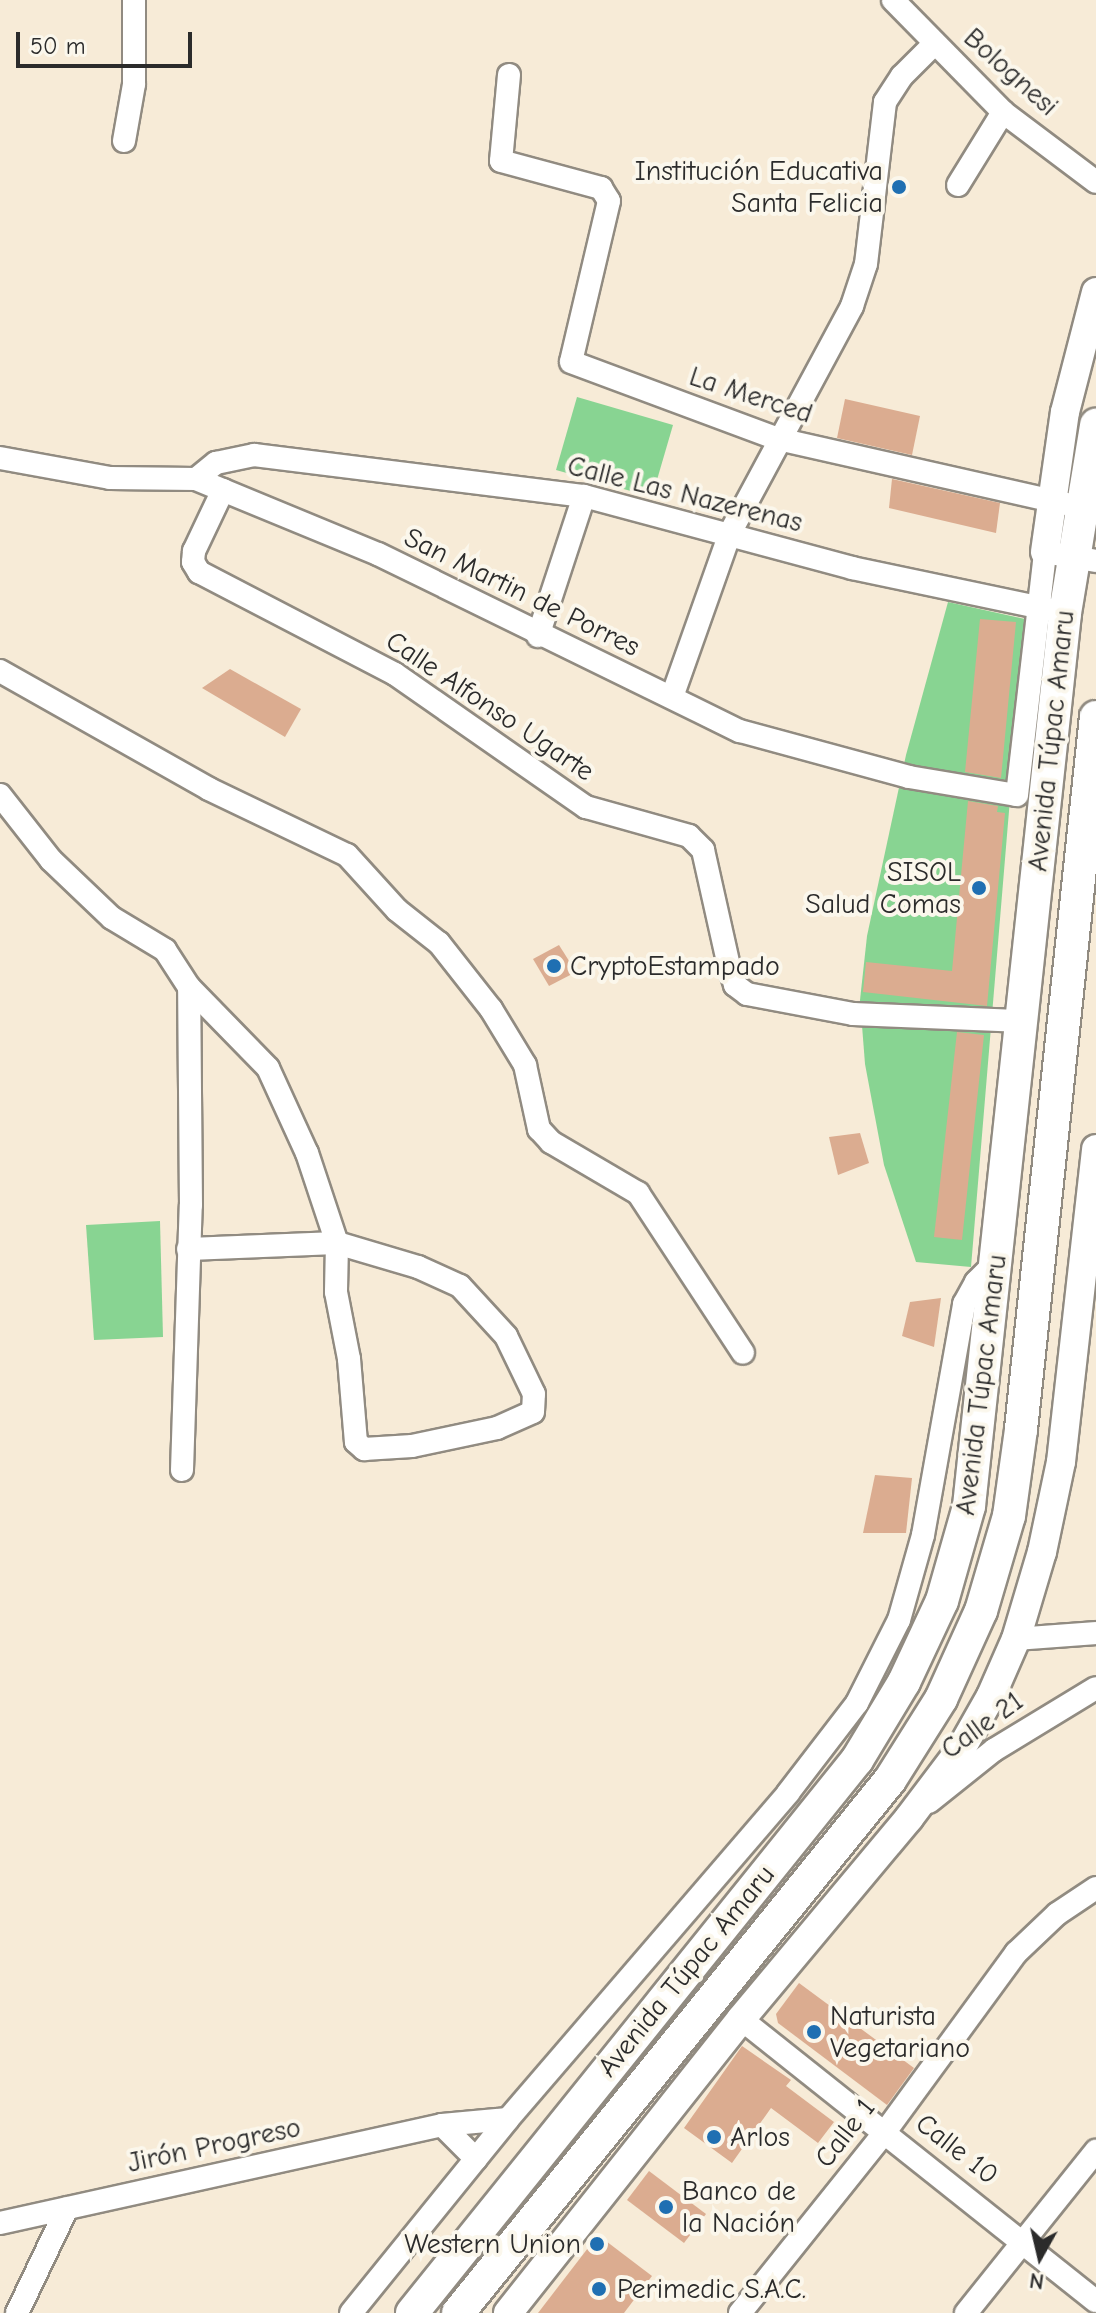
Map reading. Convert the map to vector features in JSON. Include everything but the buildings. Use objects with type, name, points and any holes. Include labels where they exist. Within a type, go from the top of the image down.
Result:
[{"type":"highway","name":"Avenida Túpac Amaru","points":[[412,2313],[857,1760],[904,1682],[942,1601],[969,1506],[1023,1021],[1051,610],[1071,557],[1065,504],[1096,425]]},
{"type":"highway","name":"Avenida Túpac Amaru","points":[[458,2313],[890,1780],[941,1699],[981,1611],[1009,1516],[1021,1429],[1096,717]]},
{"type":"main road","points":[[1065,504],[1065,412],[1096,292]]},
{"type":"main road","points":[[508,2313],[741,2019],[909,1818],[961,1749],[1016,1639],[1042,1552],[1061,1462],[1089,1286],[1096,1149]]},
{"type":"street","points":[[124,141],[134,84],[134,0]]},
{"type":"street","name":"Bolognesi","points":[[893,0],[1003,112],[1096,182]]},
{"type":"street","points":[[672,697],[730,533],[778,439],[792,423],[852,306],[866,264],[885,102],[902,76],[934,44]]},
{"type":"street","name":"La Merced","points":[[509,75],[501,161],[601,188],[609,201],[571,362],[778,439],[1065,504]]},
{"type":"street","points":[[958,185],[1003,112]]},
{"type":"street","name":"Calle Las Nazerenas","points":[[196,479],[216,463],[254,455],[584,496],[852,568],[1051,610]]},
{"type":"street","name":"San Martin de Porres","points":[[0,458],[110,478],[196,479],[378,554],[538,636],[740,731],[799,751],[909,777],[1017,795],[1051,610]]},
{"type":"street","name":"Calle Alfonso Ugarte","points":[[223,490],[194,551],[199,572],[395,674],[586,807],[689,836],[703,850],[732,976],[747,994],[853,1014],[1023,1021]]},
{"type":"street","points":[[538,636],[584,496]]},
{"type":"street","points":[[0,671],[209,789],[347,855],[397,910],[439,943],[491,1009],[525,1065],[539,1129],[551,1142],[638,1193],[743,1353]]},
{"type":"street","points":[[0,795],[51,860],[112,918],[165,950],[189,987],[268,1068],[307,1153],[337,1243],[336,1292],[349,1359],[356,1442],[364,1449],[412,1446],[497,1428],[533,1412],[534,1394],[506,1336],[460,1286],[418,1267],[337,1243],[188,1249]]},
{"type":"street","points":[[182,1470],[188,1249],[189,987]]},
{"type":"street","points":[[351,2313],[508,2119],[788,1793],[857,1703],[899,1620],[923,1535],[964,1304],[976,1282],[996,1262]]},
{"type":"street","points":[[1016,1639],[1096,1633]]},
{"type":"street","name":"Calle 21","points":[[909,1818],[994,1750],[1096,1688]]},
{"type":"street","name":"Calle 1","points":[[740,2313],[885,2132],[1016,1953],[1057,1914],[1096,1888]]},
{"type":"street","name":"Calle 10","points":[[741,2019],[1024,2240],[1096,2301]]},
{"type":"street","name":"Jirón Progreso","points":[[0,2223],[442,2125],[508,2119]]},
{"type":"street","points":[[442,2125],[476,2159]]},
{"type":"street","points":[[966,2313],[1096,2151]]},
{"type":"street","points":[[17,2313],[67,2208]]},
{"type":"green space","points":[[577,397],[673,425],[652,497],[556,470]]},
{"type":"green space","points":[[948,602],[1025,619],[971,1267],[916,1262],[884,1165],[865,1064],[860,1000],[867,936],[906,755]]},
{"type":"green space","points":[[160,1221],[163,1337],[94,1340],[86,1225]]},
{"type":"place","name":"Institución Educativa Santa Felicia","points":[[899,187]]},
{"type":"place","name":"SISOL Salud Comas","points":[[979,888]]},
{"type":"place","name":"CryptoEstampado","points":[[554,966]]},
{"type":"place","name":"Naturista Vegetariano","points":[[814,2032]]},
{"type":"place","name":"Arlos","points":[[714,2137]]},
{"type":"place","name":"Banco de la Nación","points":[[666,2207]]},
{"type":"place","name":"Western Union","points":[[597,2244]]},
{"type":"place","name":"Perimedic S.A.C.","points":[[599,2289]]}]
